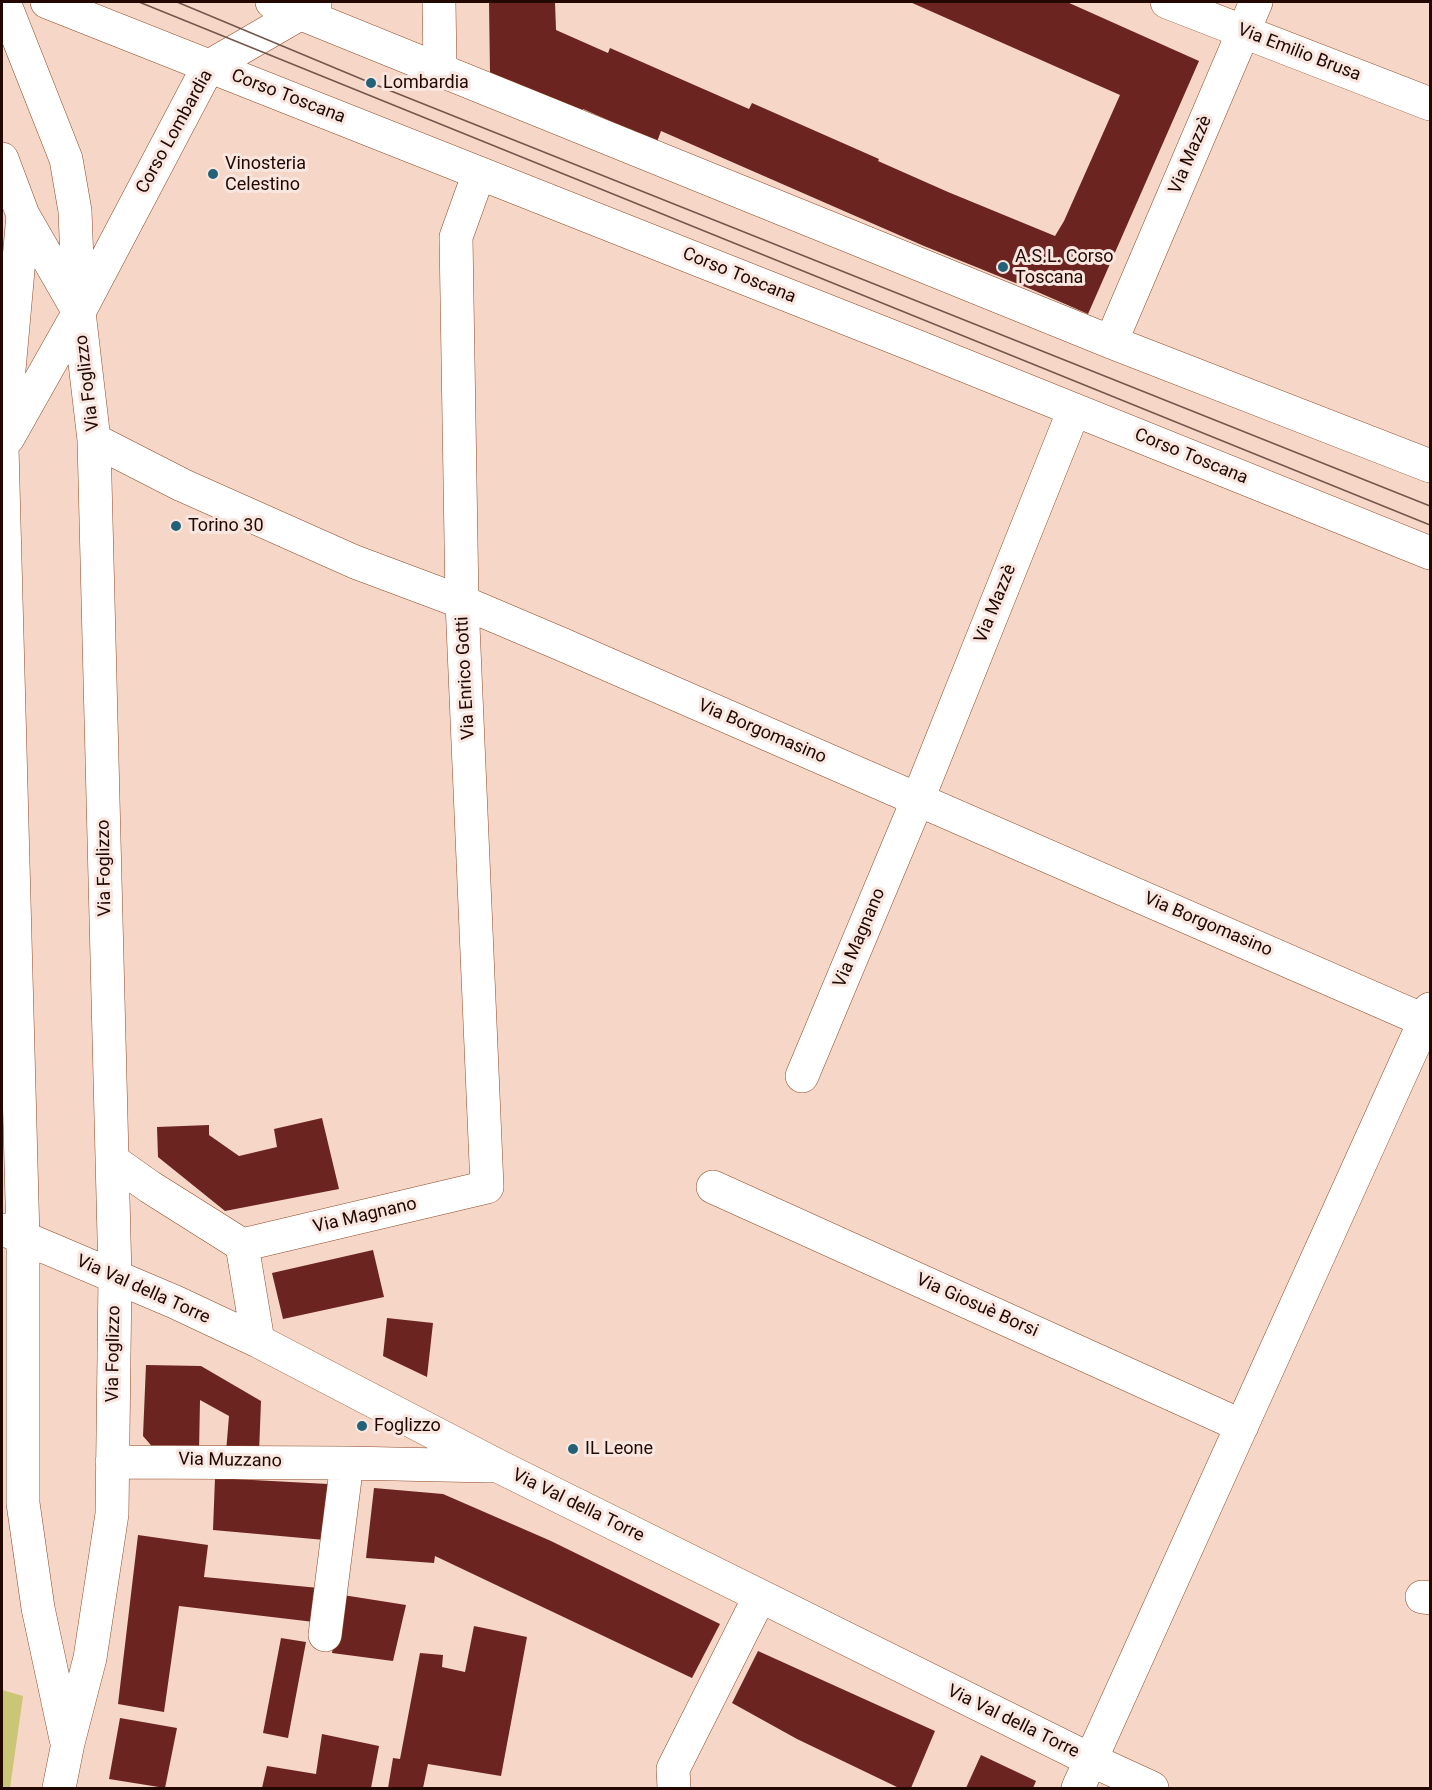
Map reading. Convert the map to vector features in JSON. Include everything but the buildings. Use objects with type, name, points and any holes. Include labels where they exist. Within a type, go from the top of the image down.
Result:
[{"type":"street","name":"Via Foglizzo","points":[[4,2],[66,159],[75,211],[79,312],[94,441],[115,1277],[112,1514],[90,1658],[59,1788]]},
{"type":"street","name":"Corso Toscana","points":[[47,2],[1431,553]]},
{"type":"street","points":[[272,2],[312,7],[440,68],[1111,342],[1431,466]]},
{"type":"street","points":[[439,2],[440,68]]},
{"type":"street","name":"Via Emilio Brusa","points":[[1167,2],[1431,104]]},
{"type":"street","name":"Via Mazzè","points":[[1111,342],[1256,2]]},
{"type":"street","name":"Corso Lombardia","points":[[2,448],[79,312],[208,67],[312,7]]},
{"type":"street","name":"Via Foglizzo","points":[[2,159],[23,215],[2,448],[12,1233],[23,1503],[38,1608],[68,1743]]},
{"type":"street","name":"Via Enrico Gotti","points":[[479,173],[456,237],[462,602],[487,1186]]},
{"type":"street","points":[[2,251],[23,215],[79,312]]},
{"type":"street","name":"Via Mazzè","points":[[918,799],[1074,410]]},
{"type":"street","name":"Via Borgomasino","points":[[94,441],[182,485],[355,562],[462,602],[1429,1018]]},
{"type":"street","name":"Via Magnano","points":[[802,1076],[918,799]]},
{"type":"street","points":[[1085,1774],[1429,1018]]},
{"type":"street","points":[[112,1160],[150,1187],[242,1245],[258,1341]]},
{"type":"street","name":"Via Magnano","points":[[242,1245],[487,1186]]},
{"type":"street","name":"Via Giosuè Borsi","points":[[713,1186],[1242,1426]]},
{"type":"street","name":"Via Val della Torre","points":[[12,1233],[175,1302],[258,1341],[498,1466],[760,1596],[1085,1774],[1152,1788]]},
{"type":"street","name":"Via Muzzano","points":[[112,1462],[498,1466]]},
{"type":"street","points":[[325,1635],[347,1463]]},
{"type":"street","points":[[674,1788],[672,1769],[760,1596]]},
{"type":"shaded area","points":[[2,1690],[23,1696],[10,1788],[2,1788]]},
{"type":"tram line","points":[[139,2],[1430,525]]},
{"type":"tram line","points":[[177,2],[371,83],[1430,506]]},
{"type":"place","name":"Lombardia","points":[[371,83]]},
{"type":"place","name":"Vinosteria Celestino","points":[[213,174]]},
{"type":"place","name":"A.S.L. Corso Toscana","points":[[1003,267]]},
{"type":"place","name":"Torino 30","points":[[176,526]]},
{"type":"place","name":"Foglizzo","points":[[362,1426]]},
{"type":"place","name":"IL Leone","points":[[573,1449]]}]
